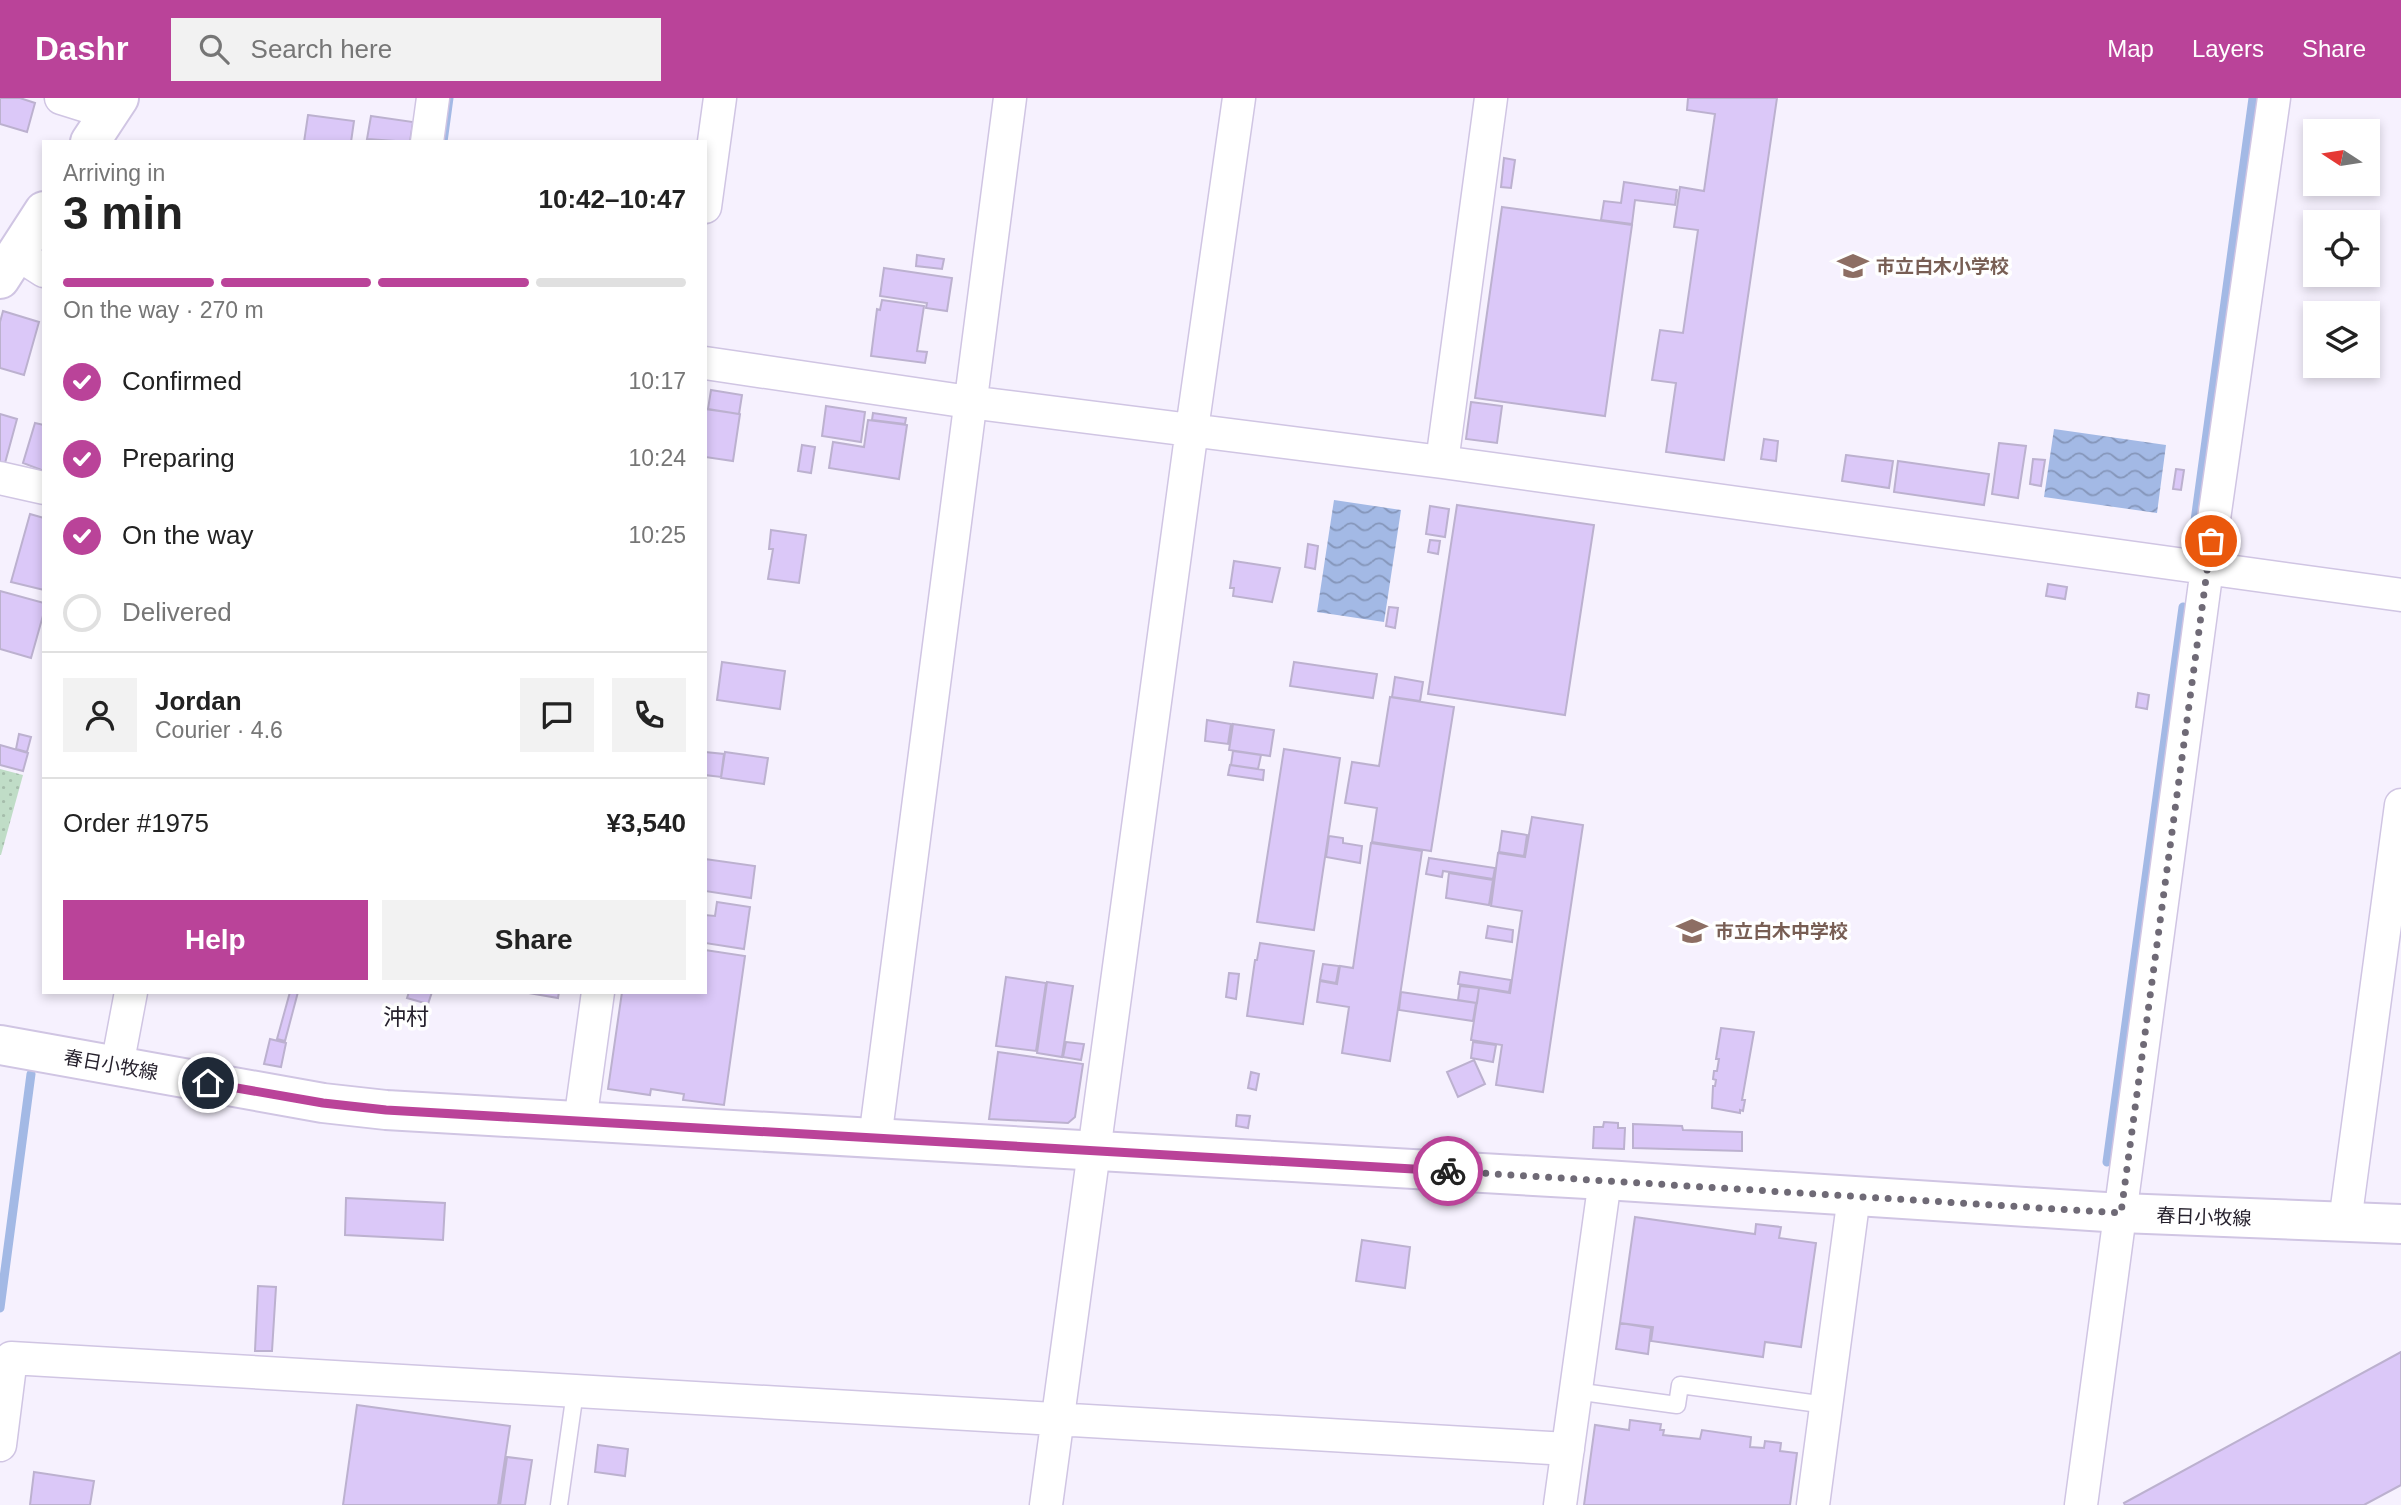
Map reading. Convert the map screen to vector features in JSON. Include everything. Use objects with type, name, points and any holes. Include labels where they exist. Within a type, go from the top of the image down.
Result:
[{"type":"main road","points":[[20,268],[42,216]]},
{"type":"main road","name":"春日小牧線","points":[[0,1045],[323,1103],[386,1110],[1605,1180],[2121,1213],[2401,1224]]},
{"type":"street","points":[[61,98],[106,117]]},
{"type":"street","points":[[427,140],[433,98]]},
{"type":"street","points":[[707,192],[720,98]]},
{"type":"street","points":[[875,1139],[1010,98]]},
{"type":"street","points":[[1046,1505],[1239,98]]},
{"type":"street","points":[[1442,462],[1491,98]]},
{"type":"street","points":[[2081,1505],[2207,568],[2274,98]]},
{"type":"street","points":[[707,363],[969,402],[1442,462],[2401,595]]},
{"type":"street","points":[[0,478],[42,488]]},
{"type":"street","points":[[2344,1222],[2401,805]]},
{"type":"street","points":[[117,1066],[131,994]]},
{"type":"street","points":[[580,1122],[598,994]]},
{"type":"street","points":[[1560,1505],[1605,1180]]},
{"type":"street","points":[[1813,1505],[1854,1196]]},
{"type":"street","points":[[0,1446],[11,1358],[1568,1449]]},
{"type":"lane","points":[[1575,1391],[1677,1405],[1680,1385],[1826,1405]]},
{"type":"lane","points":[[559,1505],[575,1392]]},
{"type":"green space","points":[[0,769],[23,775],[1,855],[0,855]]},
{"type":"water","points":[[2054,429],[2166,445],[2157,513],[2044,497]]},
{"type":"water","points":[[1334,500],[1401,510],[1384,622],[1317,612]]},
{"type":"building","points":[[0,98],[20,98],[35,103],[27,132],[0,124]]},
{"type":"building","points":[[1688,98],[1777,98],[1724,460],[1666,452],[1676,383],[1652,380],[1660,330],[1683,333],[1698,230],[1674,227],[1680,187],[1704,191],[1715,114],[1687,110]]},
{"type":"building","points":[[308,115],[354,121],[351,140],[304,140]]},
{"type":"building","points":[[371,116],[413,122],[410,140],[367,139]]},
{"type":"building","points":[[1504,158],[1515,160],[1511,188],[1501,187]]},
{"type":"building","points":[[1624,182],[1677,190],[1675,205],[1635,200],[1632,224],[1601,220],[1604,201],[1621,203]]},
{"type":"building","points":[[1502,207],[1632,225],[1605,416],[1475,398]]},
{"type":"building","points":[[917,255],[944,259],[942,269],[916,266]]},
{"type":"building","points":[[884,268],[952,278],[947,311],[926,308],[927,303],[880,296]]},
{"type":"building","points":[[882,300],[924,306],[917,351],[927,352],[925,363],[871,356],[877,309],[880,310]]},
{"type":"building","points":[[3,311],[39,322],[24,375],[0,368],[0,322]]},
{"type":"building","points":[[711,390],[742,395],[739,414],[708,409]]},
{"type":"building","points":[[1471,402],[1502,406],[1497,443],[1466,439]]},
{"type":"building","points":[[826,406],[865,412],[861,442],[822,436]]},
{"type":"building","points":[[707,409],[740,414],[733,461],[707,457]]},
{"type":"building","points":[[873,413],[906,418],[905,424],[872,420]]},
{"type":"building","points":[[0,414],[17,419],[5,463],[0,462]]},
{"type":"building","points":[[868,420],[907,425],[899,479],[829,468],[833,442],[864,447]]},
{"type":"building","points":[[35,423],[42,425],[42,470],[23,463]]},
{"type":"building","points":[[1764,439],[1778,441],[1776,461],[1761,459]]},
{"type":"building","points":[[1999,443],[2026,446],[2018,498],[1992,494]]},
{"type":"building","points":[[802,445],[815,447],[811,473],[798,471]]},
{"type":"building","points":[[1846,455],[1893,461],[1889,488],[1842,481]]},
{"type":"building","points":[[2033,459],[2045,460],[2041,486],[2030,484]]},
{"type":"building","points":[[1898,461],[1989,474],[1984,505],[1894,492]]},
{"type":"building","points":[[2176,469],[2184,470],[2181,490],[2173,489]]},
{"type":"building","points":[[1457,505],[1594,525],[1565,715],[1428,694]]},
{"type":"building","points":[[1430,506],[1449,509],[1445,537],[1426,534]]},
{"type":"building","points":[[30,514],[42,517],[42,590],[11,582]]},
{"type":"building","points":[[771,530],[806,535],[799,583],[768,579],[773,549],[769,549]]},
{"type":"building","points":[[1430,540],[1440,541],[1438,554],[1428,552]]},
{"type":"building","points":[[1308,544],[1318,546],[1315,569],[1305,567]]},
{"type":"building","points":[[1234,561],[1280,568],[1272,602],[1233,596],[1234,588],[1230,588]]},
{"type":"building","points":[[2048,584],[2067,587],[2065,599],[2046,596]]},
{"type":"building","points":[[0,591],[42,602],[42,619],[31,658],[0,649]]},
{"type":"building","points":[[1389,607],[1398,608],[1395,628],[1386,626]]},
{"type":"building","points":[[722,662],[785,671],[780,709],[717,700]]},
{"type":"building","points":[[1294,662],[1377,674],[1373,698],[1290,686]]},
{"type":"building","points":[[1395,677],[1423,682],[1420,701],[1392,697]]},
{"type":"building","points":[[2138,693],[2149,695],[2147,709],[2136,707]]},
{"type":"building","points":[[1390,697],[1454,707],[1431,851],[1372,842],[1377,808],[1345,803],[1352,762],[1379,766]]},
{"type":"building","points":[[1207,720],[1231,724],[1228,744],[1205,741]]},
{"type":"building","points":[[1233,724],[1274,730],[1270,756],[1229,750]]},
{"type":"building","points":[[19,734],[31,737],[27,752],[16,749]]},
{"type":"building","points":[[0,745],[28,753],[23,771],[0,765]]},
{"type":"building","points":[[1284,749],[1340,758],[1314,930],[1257,922]]},
{"type":"building","points":[[1233,751],[1261,755],[1258,769],[1231,765]]},
{"type":"building","points":[[707,752],[724,754],[721,777],[707,775]]},
{"type":"building","points":[[725,752],[768,758],[764,784],[721,778]]},
{"type":"building","points":[[1230,765],[1264,770],[1263,780],[1228,775]]},
{"type":"building","points":[[1532,817],[1583,825],[1543,1092],[1496,1085],[1502,1045],[1471,1040],[1479,988],[1510,993],[1522,911],[1491,906],[1498,853],[1525,857]]},
{"type":"building","points":[[1502,831],[1527,835],[1524,856],[1499,852]]},
{"type":"building","points":[[1329,836],[1343,838],[1343,843],[1362,846],[1360,863],[1326,857]]},
{"type":"building","points":[[1371,843],[1422,851],[1390,1061],[1342,1053],[1349,1007],[1317,1002],[1320,981],[1337,984],[1340,966],[1353,968]]},
{"type":"building","points":[[1429,858],[1495,868],[1493,879],[1443,871],[1442,877],[1426,874]]},
{"type":"building","points":[[707,859],[755,866],[751,898],[707,891]]},
{"type":"building","points":[[1449,873],[1493,880],[1489,905],[1446,898]]},
{"type":"building","points":[[717,902],[750,907],[744,949],[707,943],[707,915],[715,916]]},
{"type":"building","points":[[1488,926],[1513,930],[1512,942],[1486,938]]},
{"type":"building","points":[[1260,943],[1314,951],[1303,1024],[1247,1016]]},
{"type":"building","points":[[707,950],[745,956],[724,1105],[683,1100],[684,1094],[651,1089],[650,1095],[608,1089],[622,994],[707,994]]},
{"type":"building","points":[[1323,964],[1339,966],[1336,983],[1320,980]]},
{"type":"building","points":[[1460,972],[1511,980],[1509,992],[1458,984]]},
{"type":"building","points":[[1229,973],[1239,974],[1236,999],[1226,997]]},
{"type":"building","points":[[1006,977],[1046,983],[1036,1051],[996,1046]]},
{"type":"building","points":[[1047,982],[1073,986],[1062,1057],[1037,1053]]},
{"type":"building","points":[[1460,986],[1479,988],[1477,1003],[1458,1000]]},
{"type":"building","points":[[1401,992],[1476,1003],[1473,1021],[1399,1010]]},
{"type":"building","points":[[289,994],[297,994],[285,1041],[277,1039]]},
{"type":"building","points":[[408,994],[431,994],[428,1004],[407,998]]},
{"type":"building","points":[[535,994],[559,994],[558,998]]},
{"type":"building","points":[[1721,1028],[1754,1032],[1742,1100],[1745,1100],[1740,1113],[1712,1108],[1713,1086],[1716,1080],[1713,1079],[1719,1059],[1716,1059]]},
{"type":"building","points":[[270,1039],[286,1043],[281,1067],[264,1064]]},
{"type":"building","points":[[1066,1042],[1084,1044],[1081,1060],[1063,1057]]},
{"type":"building","points":[[1473,1042],[1496,1045],[1493,1062],[1471,1058]]},
{"type":"building","points":[[998,1052],[1083,1064],[1075,1117],[1068,1123],[989,1119]]},
{"type":"building","points":[[1474,1060],[1485,1084],[1458,1097],[1447,1072]]},
{"type":"building","points":[[1251,1072],[1259,1074],[1256,1090],[1248,1088]]},
{"type":"building","points":[[1237,1115],[1250,1116],[1248,1128],[1236,1126]]},
{"type":"building","points":[[1604,1122],[1618,1123],[1618,1128],[1625,1128],[1624,1149],[1593,1148],[1594,1127],[1603,1127]]},
{"type":"building","points":[[1633,1124],[1682,1126],[1683,1130],[1742,1132],[1742,1151],[1633,1148]]},
{"type":"building","points":[[346,1198],[445,1203],[443,1240],[345,1235]]},
{"type":"building","points":[[1635,1217],[1755,1234],[1756,1224],[1781,1227],[1779,1238],[1816,1243],[1801,1347],[1765,1342],[1763,1357],[1651,1341],[1653,1327],[1620,1323]]},
{"type":"building","points":[[1362,1240],[1410,1247],[1405,1288],[1356,1281]]},
{"type":"building","points":[[258,1286],[276,1287],[272,1351],[255,1351]]},
{"type":"building","points":[[1620,1323],[1651,1328],[1648,1354],[1616,1349]]},
{"type":"building","points":[[2401,1352],[2401,1485],[2364,1505],[2125,1505],[2124,1503]]},
{"type":"building","points":[[357,1405],[510,1426],[498,1505],[343,1505]]},
{"type":"building","points":[[1630,1420],[1661,1424],[1663,1435],[1700,1439],[1702,1430],[1751,1437],[1750,1447],[1764,1448],[1765,1441],[1781,1443],[1780,1451],[1797,1453],[1790,1505],[1584,1505],[1595,1425],[1629,1430]]},
{"type":"building","points":[[598,1445],[628,1449],[625,1476],[595,1472]]},
{"type":"building","points":[[507,1457],[532,1460],[525,1505],[500,1505]]},
{"type":"building","points":[[34,1472],[94,1481],[90,1505],[30,1505]]},
{"type":"waterway","points":[[443,140],[449,98]]},
{"type":"waterway","points":[[2194,528],[2253,98]]},
{"type":"waterway","points":[[2107,1162],[2183,607]]},
{"type":"waterway","points":[[0,1308],[31,1074]]},
{"type":"way so far","points":[[1448,1171],[2121,1213],[2211,541]]},
{"type":"place","name":"市立白木小学校","points":[[1853,266]]},
{"type":"place","name":"市立白木中学校","points":[[1692,931]]},
{"type":"district","name":"沖村","points":[[406,1017]]},
{"type":"route","points":[[208,1083],[323,1103],[386,1110],[1448,1171]]}]
